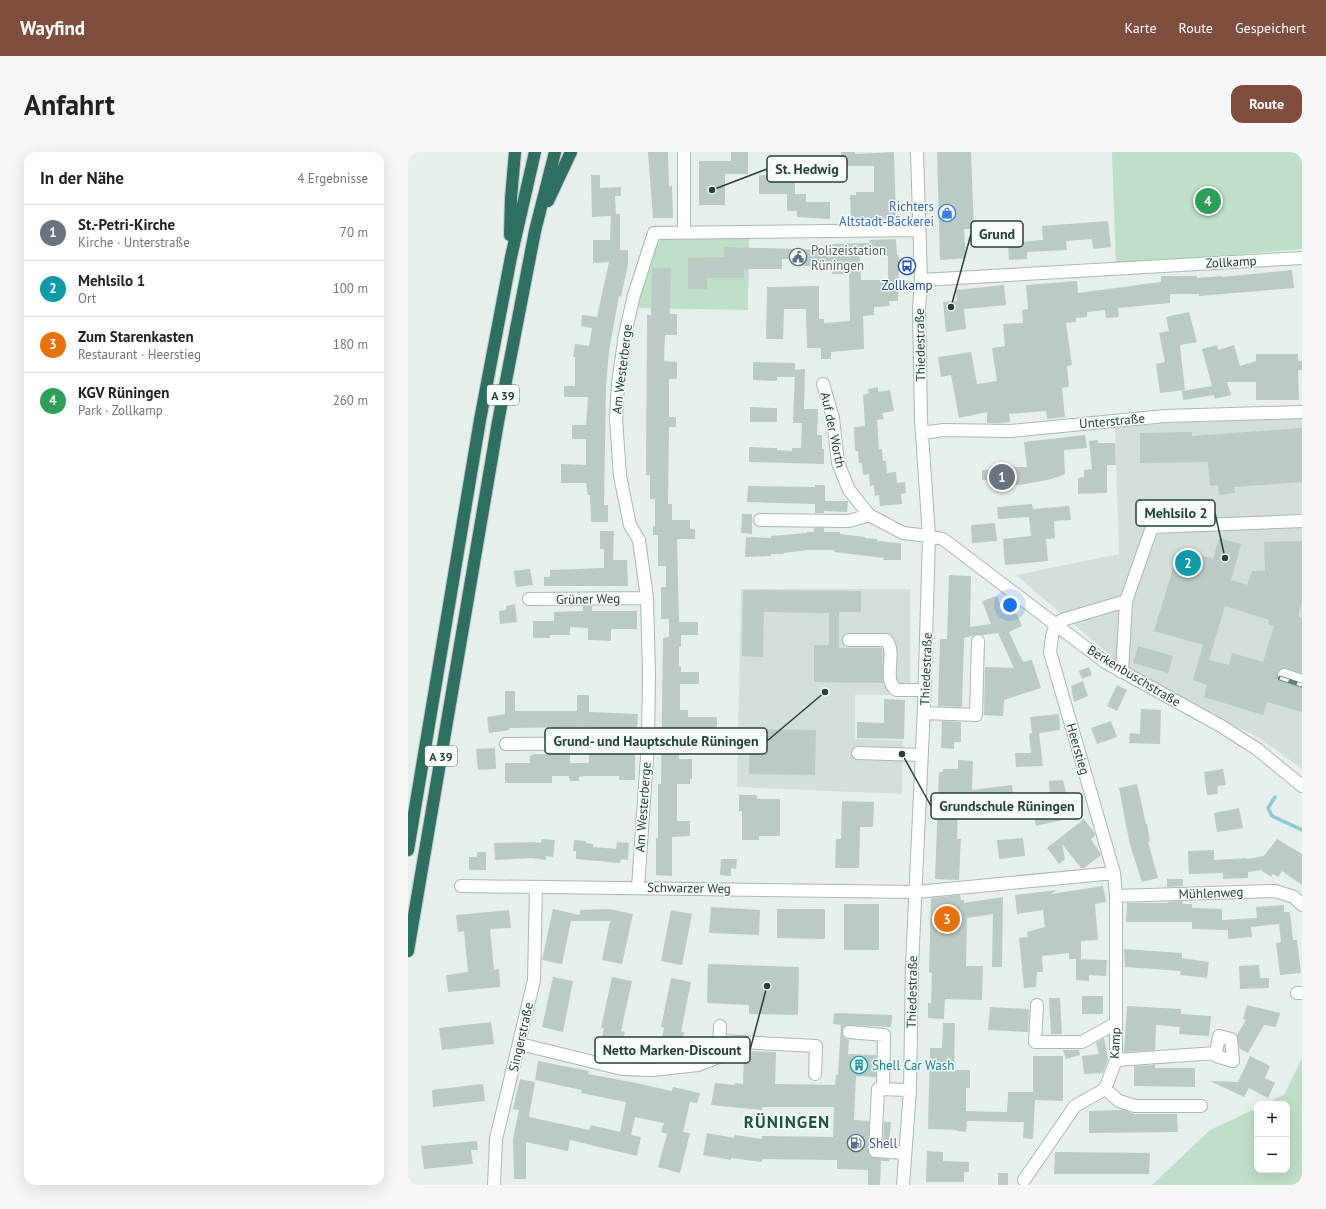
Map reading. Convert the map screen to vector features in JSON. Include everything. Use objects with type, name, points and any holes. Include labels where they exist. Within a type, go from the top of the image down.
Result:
[{"type":"highway","points":[[510,257],[510,208],[515,152]]},
{"type":"highway","name":"A 39","points":[[408,850],[480,420],[510,257],[535,152]]},
{"type":"highway","name":"A 39","points":[[408,952],[497,430],[535,231],[555,152]]},
{"type":"highway","points":[[535,231],[571,152]]},
{"type":"street","points":[[684,152],[684,233]]},
{"type":"street","name":"Thiedestraße","points":[[903,1185],[910,1090],[912,966],[925,690],[929,536],[922,433],[919,309],[921,280],[918,230],[917,152]]},
{"type":"street","name":"Am Westerberge","points":[[638,887],[648,743],[649,674],[647,598],[639,540],[630,525],[620,476],[616,418],[618,384],[625,334],[634,295],[654,233],[918,230]]},
{"type":"street","name":"Zollkamp","points":[[921,280],[1302,258]]},
{"type":"street","name":"Auf der Worth","points":[[822,384],[833,418],[838,463],[849,490],[869,515],[904,533],[929,536]]},
{"type":"street","name":"Unterstraße","points":[[922,433],[944,430],[1011,431],[1165,416],[1302,412]]},
{"type":"street","points":[[760,520],[849,521],[869,515]]},
{"type":"street","points":[[1122,672],[1126,601],[1152,527],[1302,521]]},
{"type":"street","name":"Berkenbuschstraße","points":[[929,536],[943,539],[1105,662],[1222,726],[1257,749],[1302,786]]},
{"type":"street","name":"Grüner Weg","points":[[528,599],[647,598]]},
{"type":"street","points":[[1056,624],[1062,620],[1126,601]]},
{"type":"street","name":"Heerstieg","points":[[1056,624],[1052,632],[1050,652],[1114,873],[1116,896]]},
{"type":"street","points":[[849,640],[886,640],[890,649],[891,682],[894,688],[897,690],[925,690]]},
{"type":"street","points":[[924,713],[976,716],[978,641]]},
{"type":"street","points":[[1284,675],[1302,681]]},
{"type":"street","points":[[506,744],[648,743]]},
{"type":"street","points":[[858,753],[922,755]]},
{"type":"street","points":[[916,892],[1114,873]]},
{"type":"street","name":"Schwarzer Weg","points":[[461,886],[638,887],[916,892]]},
{"type":"street","name":"Singerstraße","points":[[494,1185],[496,1139],[520,1044],[534,980],[536,887]]},
{"type":"street","name":"Mühlenweg","points":[[1116,896],[1275,891],[1294,897],[1302,905]]},
{"type":"street","name":"Kamp","points":[[1105,1090],[1116,1060],[1116,896]]},
{"type":"street","points":[[1037,1005],[1035,1042],[1082,1042],[1116,1022]]},
{"type":"street","points":[[520,1044],[622,1069],[652,1070],[698,1065],[719,1057],[720,1026]]},
{"type":"street","points":[[849,1032],[884,1035],[883,1089]]},
{"type":"street","points":[[720,1042],[816,1046],[815,1074]]},
{"type":"street","points":[[1116,1060],[1216,1053]]},
{"type":"street","points":[[905,1153],[875,1151],[878,1089],[910,1090]]},
{"type":"street","points":[[1024,1180],[1075,1106],[1105,1090],[1120,1101],[1134,1106],[1201,1106]]},
{"type":"shaded area","points":[[1302,418],[1302,769],[1261,739],[1132,674],[1016,575],[1119,554],[1115,425]]},
{"type":"shaded area","points":[[741,589],[910,589],[910,695],[855,695],[855,739],[903,741],[902,794],[737,787]]},
{"type":"green space","points":[[1112,152],[1302,152],[1302,249],[1116,265]]},
{"type":"green space","points":[[749,238],[748,310],[637,308],[657,245],[661,239]]},
{"type":"green space","points":[[1302,1058],[1302,1185],[1152,1185],[1210,1130],[1254,1109],[1254,1173],[1290,1173],[1290,1101],[1271,1101],[1284,1095]]},
{"type":"building","points":[[648,152],[668,152],[669,186],[672,186],[673,218],[653,218]]},
{"type":"building","points":[[731,152],[748,152],[748,174],[725,174],[725,205],[699,205],[699,161],[731,161]]},
{"type":"building","points":[[841,152],[855,152],[855,154],[894,152],[896,219],[851,220],[850,195],[856,195],[856,192],[874,192],[874,166],[841,166]]},
{"type":"building","points":[[937,152],[971,152],[974,229],[964,229],[966,258],[940,260]]},
{"type":"building","points":[[591,175],[600,175],[600,188],[621,187],[621,196],[615,196],[616,214],[620,214],[620,250],[628,250],[628,264],[621,297],[619,296],[609,351],[606,386],[604,505],[608,505],[608,522],[591,522],[590,495],[588,495],[586,483],[561,483],[561,464],[586,465],[586,439],[572,439],[572,425],[586,425],[588,397],[564,397],[564,386],[575,386],[575,357],[573,357],[575,344],[589,346],[592,328],[581,326],[582,315],[597,317],[609,262],[593,263],[593,240],[610,240],[611,216],[592,217]]},
{"type":"building","points":[[759,175],[795,176],[795,194],[759,194]]},
{"type":"building","points":[[787,194],[806,194],[806,202],[830,202],[830,219],[797,217],[797,211],[787,211]]},
{"type":"building","points":[[1108,221],[1111,247],[1093,249],[1092,239],[1066,241],[1067,250],[1027,252],[1027,259],[1009,260],[1008,243],[1043,240],[1042,226]]},
{"type":"building","points":[[896,239],[897,255],[899,255],[898,301],[889,301],[890,306],[874,307],[874,315],[863,316],[864,349],[831,352],[831,359],[821,359],[821,348],[807,348],[806,309],[784,309],[783,339],[766,339],[767,287],[819,286],[819,319],[824,319],[824,323],[850,321],[849,274],[832,274],[831,266],[802,266],[802,260],[782,259],[782,269],[744,269],[744,278],[707,278],[707,289],[688,289],[688,258],[724,257],[724,247],[831,250],[831,244],[870,243],[869,240]],"holes":[[[860,256],[888,256],[888,280],[861,280]]]},
{"type":"building","points":[[652,268],[671,268],[670,314],[677,314],[677,335],[665,335],[664,361],[677,362],[677,379],[669,379],[669,417],[676,417],[676,427],[669,427],[668,504],[672,504],[672,520],[690,520],[690,529],[695,529],[695,539],[677,539],[679,622],[698,622],[698,635],[681,635],[681,647],[679,647],[679,667],[681,667],[681,672],[699,672],[699,684],[680,684],[680,710],[688,710],[688,717],[717,717],[717,729],[695,729],[695,734],[679,733],[679,759],[692,759],[692,779],[690,779],[690,784],[677,784],[677,821],[690,821],[690,836],[672,837],[672,876],[656,875],[658,784],[661,784],[663,638],[669,637],[669,619],[661,619],[661,587],[666,587],[666,566],[658,566],[658,535],[653,535],[653,526],[655,526],[655,499],[650,499],[650,475],[646,475],[647,315],[651,315]]},
{"type":"building","points":[[1292,270],[1294,288],[1199,296],[1199,294],[1170,294],[1170,303],[1118,308],[1119,317],[1106,318],[1105,310],[1087,312],[1087,317],[1076,318],[1076,322],[1066,323],[1072,365],[1067,366],[1069,387],[1062,388],[1065,417],[1047,419],[1046,411],[1009,414],[1010,422],[999,423],[987,423],[987,412],[959,418],[951,375],[941,377],[938,357],[971,352],[977,384],[997,381],[992,348],[1005,346],[1003,324],[1023,323],[1022,310],[1028,309],[1026,285],[1077,281],[1078,293],[1161,282],[1161,276],[1197,276],[1197,278],[1222,277]]},
{"type":"building","points":[[1004,285],[1006,305],[964,309],[966,329],[946,332],[943,302],[957,301],[956,290]]},
{"type":"building","points":[[1189,312],[1197,342],[1180,345],[1185,390],[1160,393],[1156,364],[1165,362],[1159,333],[1169,331],[1166,317]]},
{"type":"building","points":[[1217,345],[1218,350],[1234,345],[1240,366],[1256,361],[1256,354],[1298,354],[1298,361],[1302,361],[1302,370],[1298,370],[1299,400],[1256,400],[1256,382],[1227,382],[1231,395],[1215,399],[1214,395],[1183,400],[1182,391],[1212,386],[1202,349]]},
{"type":"building","points":[[753,362],[795,363],[795,377],[777,377],[777,381],[753,380]]},
{"type":"building","points":[[805,369],[804,409],[818,409],[817,435],[822,435],[824,464],[749,462],[749,447],[777,448],[777,450],[792,451],[792,448],[801,448],[802,423],[793,423],[795,370]]},
{"type":"building","points":[[878,387],[878,392],[890,390],[894,411],[882,413],[884,419],[877,420],[879,449],[882,449],[883,461],[886,461],[887,473],[896,472],[897,483],[905,482],[906,493],[901,494],[902,504],[880,506],[879,495],[875,496],[874,485],[870,486],[869,474],[863,475],[862,463],[859,463],[858,451],[855,451],[854,427],[865,426],[863,395],[869,393],[868,389]]},
{"type":"building","points":[[750,407],[777,408],[777,422],[750,422]]},
{"type":"building","points":[[1302,428],[1302,482],[1234,487],[1235,493],[1219,495],[1218,485],[1210,486],[1208,462],[1140,463],[1140,433],[1192,432],[1192,436]]},
{"type":"building","points":[[1085,435],[1087,448],[1064,450],[1065,474],[1052,479],[1020,485],[990,485],[990,480],[982,480],[982,470],[990,470],[990,467],[1027,467],[1024,442]]},
{"type":"building","points":[[1098,440],[1098,443],[1115,443],[1116,465],[1107,465],[1107,493],[1078,494],[1078,478],[1084,477],[1084,470],[1092,469],[1089,441]]},
{"type":"building","points":[[815,485],[825,485],[825,501],[848,501],[847,512],[824,511],[824,513],[815,513],[815,504],[747,502],[748,486],[815,487]]},
{"type":"building","points":[[1032,504],[1033,509],[1069,506],[1071,520],[1054,521],[1055,538],[1046,539],[1048,561],[1005,565],[1003,539],[1031,536],[1029,517],[998,519],[997,507]]},
{"type":"building","points":[[742,514],[752,514],[752,534],[741,533]]},
{"type":"building","points":[[995,523],[997,541],[972,543],[971,525]]},
{"type":"building","points":[[814,528],[824,528],[824,532],[840,532],[840,534],[877,539],[877,541],[901,543],[901,560],[883,560],[884,558],[834,552],[835,550],[807,550],[783,554],[771,554],[771,556],[745,557],[746,537],[771,538],[771,536],[814,532]]},
{"type":"building","points":[[600,531],[614,531],[613,560],[627,560],[628,586],[544,586],[544,577],[550,577],[550,570],[604,568],[604,549],[600,549]]},
{"type":"building","points":[[1219,538],[1241,544],[1231,580],[1247,585],[1252,571],[1265,571],[1264,542],[1302,541],[1302,603],[1298,616],[1302,618],[1302,673],[1283,668],[1279,670],[1277,676],[1282,682],[1302,688],[1302,712],[1267,702],[1263,715],[1204,697],[1207,685],[1193,680],[1203,645],[1154,631],[1179,549],[1213,559]],"holes":[[[1225,606],[1269,620],[1268,624],[1274,626],[1263,662],[1232,653],[1229,665],[1209,660]]]},
{"type":"building","points":[[530,569],[533,585],[516,587],[514,571]]},
{"type":"building","points":[[949,575],[971,576],[970,627],[991,624],[982,601],[997,596],[1003,613],[1014,608],[1022,626],[1009,632],[1023,662],[1032,660],[1041,688],[1004,700],[1003,716],[984,715],[985,667],[1014,668],[998,633],[983,635],[978,634],[964,638],[962,707],[938,706],[940,639],[947,639]]},
{"type":"building","points":[[743,590],[861,591],[861,612],[839,612],[839,648],[882,648],[883,683],[814,682],[814,645],[829,645],[829,613],[764,612],[763,657],[742,656]]},
{"type":"building","points":[[515,604],[517,622],[500,624],[499,611],[506,610],[506,606]]},
{"type":"building","points":[[583,606],[592,606],[592,611],[637,611],[637,629],[611,629],[611,641],[588,640],[588,628],[570,627],[570,635],[550,635],[550,638],[533,638],[533,621],[554,621],[554,612],[583,611]]},
{"type":"building","points":[[1138,646],[1173,656],[1168,673],[1133,663]]},
{"type":"building","points":[[1089,667],[1092,675],[1082,679],[1079,671]]},
{"type":"building","points":[[1083,681],[1088,696],[1074,702],[1071,686]]},
{"type":"building","points":[[1117,685],[1127,690],[1117,711],[1107,706]]},
{"type":"building","points":[[505,691],[515,691],[515,711],[577,711],[577,695],[589,695],[589,712],[638,714],[637,730],[582,727],[509,728],[510,730],[489,733],[487,717],[505,714]]},
{"type":"building","points":[[884,699],[905,700],[904,739],[857,738],[857,722],[884,723]]},
{"type":"building","points":[[1141,709],[1161,710],[1160,744],[1129,743],[1130,733],[1140,734]]},
{"type":"building","points":[[1059,714],[1060,730],[1039,733],[1043,766],[1016,767],[1015,753],[1031,753],[1029,734],[1032,733],[1030,717]]},
{"type":"building","points":[[942,721],[961,722],[961,742],[954,742],[954,749],[941,748]]},
{"type":"building","points":[[1111,721],[1117,737],[1097,744],[1091,728]]},
{"type":"building","points":[[750,729],[816,730],[815,775],[749,774]]},
{"type":"building","points":[[495,748],[496,769],[478,770],[476,749]]},
{"type":"building","points":[[535,754],[570,755],[570,763],[589,763],[589,754],[635,754],[635,780],[619,780],[619,776],[583,776],[579,777],[579,781],[570,781],[569,776],[552,776],[552,783],[505,783],[505,763],[530,763],[530,756]]},
{"type":"building","points":[[958,760],[973,761],[972,790],[1012,785],[1014,803],[992,805],[991,800],[966,799],[966,803],[958,803],[957,839],[961,839],[959,880],[935,879],[939,772],[943,772],[943,769],[958,769]]},
{"type":"building","points":[[1223,769],[1226,785],[1217,786],[1218,794],[1207,795],[1204,772]]},
{"type":"building","points":[[1063,780],[1072,818],[1036,826],[1033,813],[1038,815],[1035,802],[1050,798],[1049,781]]},
{"type":"building","points":[[1137,784],[1147,824],[1150,841],[1148,842],[1158,878],[1142,882],[1130,845],[1119,788]]},
{"type":"building","points":[[739,795],[757,795],[757,799],[780,799],[780,836],[759,836],[759,840],[742,840],[742,811],[739,811]]},
{"type":"building","points":[[842,801],[874,802],[873,827],[860,827],[859,868],[835,868],[836,839],[841,839]]},
{"type":"building","points":[[1239,808],[1243,828],[1217,832],[1214,813]]},
{"type":"building","points":[[1084,819],[1094,832],[1095,836],[1091,839],[1101,855],[1084,868],[1081,868],[1062,844],[1065,859],[1059,864],[1047,848]]},
{"type":"building","points":[[1023,838],[1025,856],[999,859],[997,840]]},
{"type":"building","points":[[542,839],[555,840],[553,857],[546,856],[546,860],[532,858],[495,860],[494,843],[541,843]]},
{"type":"building","points":[[1277,839],[1302,854],[1302,885],[1282,871],[1278,877],[1273,874],[1271,877],[1261,870],[1248,872],[1248,878],[1223,879],[1223,873],[1189,874],[1188,851],[1214,850],[1214,860],[1247,859],[1264,856]]},
{"type":"building","points":[[574,840],[586,841],[586,843],[593,844],[593,847],[616,849],[617,842],[629,843],[628,860],[621,859],[620,863],[576,859],[576,851],[573,851]]},
{"type":"building","points":[[477,852],[486,852],[486,870],[469,870],[469,857],[477,857]]},
{"type":"building","points":[[721,859],[737,859],[736,869],[731,868],[731,876],[720,875]]},
{"type":"building","points":[[1167,879],[1183,879],[1183,886],[1167,887]]},
{"type":"building","points":[[1103,886],[1106,902],[1095,904],[1098,940],[1081,941],[1081,959],[1069,959],[1069,953],[1042,956],[1043,972],[1037,972],[1036,987],[1024,988],[1019,938],[1028,937],[1027,932],[1045,927],[1043,910],[1017,914],[1015,895],[1057,890],[1051,894]]},
{"type":"building","points":[[960,895],[961,900],[964,900],[964,903],[1003,897],[1002,967],[992,967],[993,914],[967,918],[966,966],[983,966],[982,1000],[945,999],[944,1019],[928,1018],[928,1003],[931,1003],[932,973],[929,972],[931,898]]},
{"type":"building","points":[[1183,901],[1183,904],[1192,904],[1192,908],[1222,909],[1222,920],[1257,918],[1256,907],[1284,905],[1284,912],[1290,912],[1293,940],[1297,940],[1301,973],[1280,975],[1276,943],[1281,942],[1279,924],[1251,927],[1252,937],[1228,939],[1228,930],[1192,929],[1192,922],[1126,922],[1127,903],[1168,903]]},
{"type":"building","points":[[844,904],[879,904],[879,950],[844,950]]},
{"type":"building","points":[[711,907],[760,910],[759,935],[709,933]]},
{"type":"building","points":[[553,909],[580,915],[580,910],[610,909],[633,914],[622,964],[602,960],[610,921],[571,921],[562,964],[542,960]]},
{"type":"building","points":[[777,909],[825,909],[825,939],[777,938]]},
{"type":"building","points":[[509,910],[511,928],[490,929],[494,970],[499,969],[500,987],[448,992],[446,975],[468,972],[464,931],[458,932],[456,915]]},
{"type":"building","points":[[671,910],[692,914],[682,965],[661,961]]},
{"type":"building","points":[[1124,949],[1182,953],[1182,958],[1209,962],[1207,978],[1180,975],[1181,971],[1125,967]]},
{"type":"building","points":[[1076,959],[1107,960],[1106,976],[1089,975],[1089,981],[1076,980]]},
{"type":"building","points":[[708,964],[799,967],[798,1015],[749,1014],[749,1005],[707,1003]]},
{"type":"building","points":[[1259,965],[1260,978],[1269,978],[1269,988],[1240,989],[1239,966]]},
{"type":"building","points":[[553,977],[573,981],[563,1032],[542,1027]]},
{"type":"building","points":[[612,977],[632,981],[621,1031],[625,1032],[621,1052],[600,1048],[604,1028],[601,1028]]},
{"type":"building","points":[[671,978],[691,982],[681,1032],[684,1032],[680,1053],[660,1048],[664,1028],[661,1027]]},
{"type":"building","points":[[1082,996],[1103,996],[1103,1014],[1082,1014]]},
{"type":"building","points":[[1049,998],[1060,998],[1062,1034],[1051,1034]]},
{"type":"building","points":[[1247,1005],[1280,1013],[1276,1027],[1264,1025],[1248,1053],[1239,1048],[1237,1035],[1246,1020],[1243,1019]]},
{"type":"building","points":[[1127,1006],[1181,1009],[1181,1014],[1211,1016],[1209,1036],[1179,1034],[1180,1027],[1156,1025],[1155,1050],[1124,1052]]},
{"type":"building","points":[[990,1007],[1029,1009],[1028,1032],[988,1030]]},
{"type":"building","points":[[834,1013],[892,1015],[891,1027],[849,1025],[843,1027],[842,1032],[844,1038],[849,1040],[848,1054],[876,1055],[876,1077],[856,1076],[854,1120],[869,1121],[869,1155],[874,1158],[889,1159],[889,1161],[881,1161],[880,1185],[868,1185],[868,1170],[837,1169],[837,1160],[762,1159],[762,1162],[731,1158],[731,1160],[703,1155],[707,1133],[734,1138],[735,1135],[762,1139],[762,1136],[833,1137],[834,1107],[762,1107],[762,1110],[711,1105],[715,1083],[735,1085],[735,1083],[743,1084],[744,1051],[776,1052],[775,1084],[835,1085],[836,1075],[838,1075],[841,1025],[833,1024]]},
{"type":"building","points":[[491,1022],[494,1044],[442,1050],[439,1028]]},
{"type":"building","points":[[943,1023],[955,1023],[954,1070],[970,1070],[970,1088],[966,1088],[966,1111],[1007,1112],[1008,1092],[1033,1092],[1033,1056],[1063,1056],[1063,1101],[1035,1100],[1033,1139],[1023,1138],[1024,1122],[967,1121],[966,1132],[957,1130],[928,1129],[930,1048],[942,1048]]},
{"type":"building","points":[[1104,1038],[1108,1059],[1103,1073],[1084,1074],[1082,1056],[1099,1054],[1096,1043]]},
{"type":"building","points":[[1063,1050],[1079,1050],[1080,1055],[1066,1059]]},
{"type":"building","points":[[1250,1056],[1270,1066],[1265,1078],[1275,1083],[1268,1098],[1249,1088],[1244,1097],[1210,1081],[1238,1082]]},
{"type":"building","points":[[538,1061],[589,1071],[588,1074],[672,1091],[673,1087],[700,1093],[697,1103],[690,1102],[683,1132],[690,1133],[680,1173],[658,1167],[667,1134],[661,1132],[664,1123],[635,1117],[631,1135],[641,1137],[637,1156],[570,1140],[568,1151],[526,1142],[526,1179],[514,1179],[513,1139],[519,1110],[513,1109],[520,1079],[535,1082],[529,1117],[589,1130],[591,1125],[620,1132],[626,1102],[581,1093],[582,1090],[535,1080]]},
{"type":"building","points":[[1155,1065],[1155,1068],[1195,1068],[1195,1087],[1134,1086],[1134,1066]]},
{"type":"building","points":[[483,1084],[485,1101],[433,1107],[432,1090]]},
{"type":"building","points":[[1124,1110],[1135,1114],[1177,1114],[1178,1132],[1089,1133],[1089,1111]]},
{"type":"building","points":[[884,1122],[891,1122],[889,1144],[883,1144]]},
{"type":"building","points":[[477,1141],[478,1150],[471,1150],[473,1164],[424,1169],[421,1146]]},
{"type":"building","points":[[927,1151],[943,1152],[943,1161],[969,1162],[969,1172],[964,1172],[964,1182],[926,1182]]},
{"type":"building","points":[[1055,1152],[1150,1153],[1149,1174],[1054,1174]]},
{"type":"building","points":[[998,1173],[1008,1173],[1008,1185],[998,1185]]},
{"type":"waterway","points":[[1275,797],[1268,808],[1272,816],[1302,830]]},
{"type":"railway","points":[[1280,678],[1302,685]]},
{"type":"place","name":"St. Hedwig","points":[[712,190]]},
{"type":"place","name":"KGV Rüningen","points":[[1208,201]]},
{"type":"place","name":"Richters Altstadt-Bäckerei","points":[[947,213]]},
{"type":"place","name":"Polizeistation Rüningen","points":[[798,257]]},
{"type":"place","name":"Zollkamp","points":[[907,266]]},
{"type":"place","name":"Grund","points":[[951,307]]},
{"type":"place","name":"St.-Petri-Kirche","points":[[1002,477]]},
{"type":"place","name":"Mehlsilo 2","points":[[1225,558]]},
{"type":"place","name":"Mehlsilo 1","points":[[1188,563]]},
{"type":"place","name":"Grund- und Hauptschule Rüningen","points":[[825,692]]},
{"type":"place","name":"Grundschule Rüningen","points":[[902,754]]},
{"type":"place","name":"Zum Starenkasten","points":[[947,919]]},
{"type":"place","name":"Netto Marken-Discount","points":[[767,986]]},
{"type":"place","name":"Shell Car Wash","points":[[859,1065]]},
{"type":"place","name":"Shell","points":[[856,1143]]},
{"type":"district","name":"RÜNINGEN","points":[[787,1122]]}]
